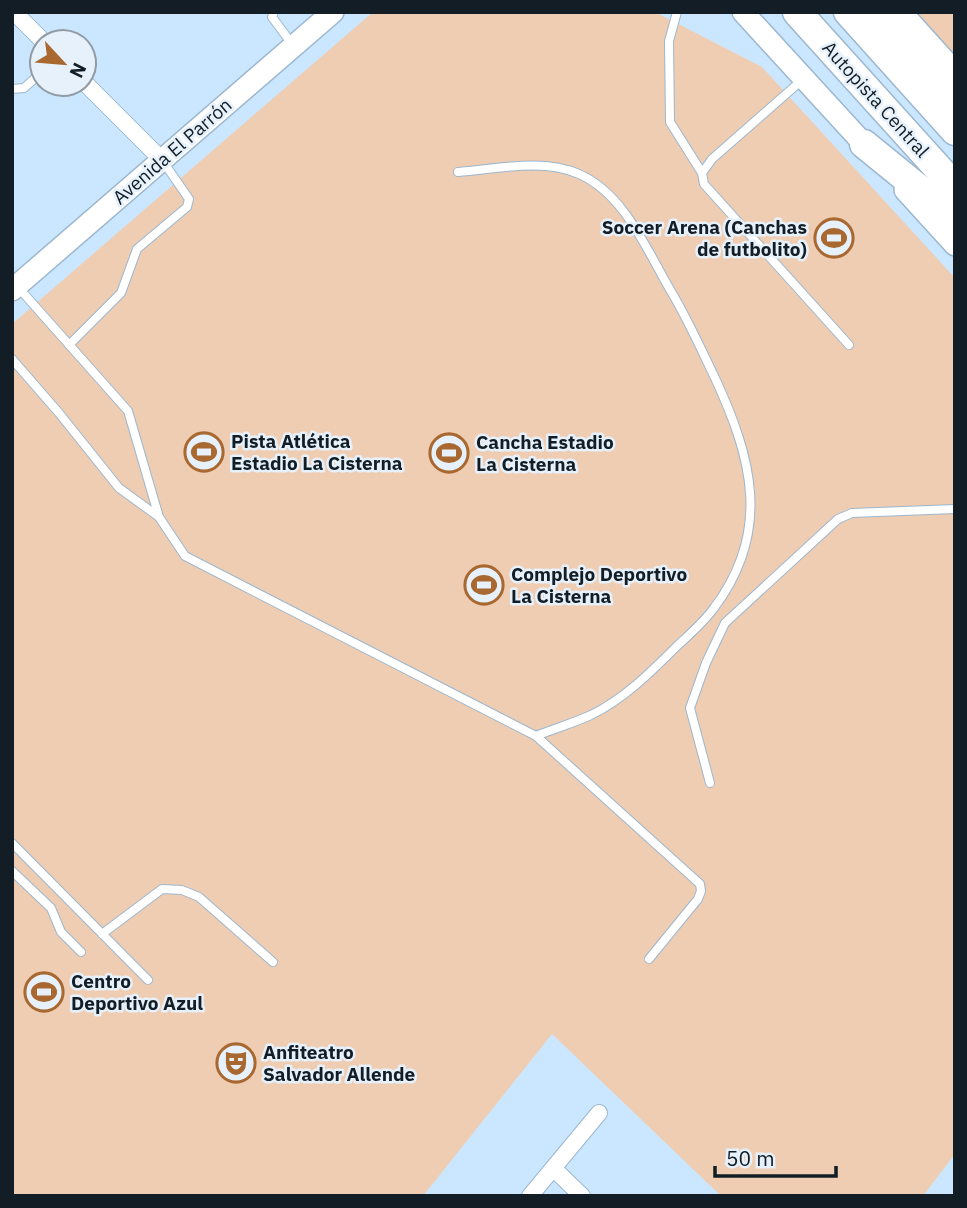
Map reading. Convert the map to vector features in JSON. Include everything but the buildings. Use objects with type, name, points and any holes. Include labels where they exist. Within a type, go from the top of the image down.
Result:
[{"type":"highway","name":"Autopista Central","points":[[797,12],[955,187]]},
{"type":"highway","name":"Autopista Central","points":[[848,12],[955,131]]},
{"type":"highway","points":[[880,12],[955,97]]},
{"type":"highway","points":[[864,144],[955,218]]},
{"type":"main road","name":"Avenida El Parrón","points":[[15,288],[333,12]]},
{"type":"main road","points":[[743,12],[955,245]]},
{"type":"main road","points":[[901,12],[955,72]]},
{"type":"street","points":[[14,12],[30,28]]},
{"type":"street","points":[[98,96],[162,160]]},
{"type":"street","points":[[530,1196],[599,1113]]},
{"type":"street","points":[[553,1168],[582,1196]]},
{"type":"lane","points":[[274,12],[272,18],[293,47]]},
{"type":"lane","points":[[677,12],[669,41],[670,122],[702,173],[704,184],[849,345]]},
{"type":"lane","points":[[702,173],[712,159],[803,79]]},
{"type":"lane","points":[[12,89],[23,88],[28,84]]},
{"type":"lane","points":[[69,345],[121,293],[137,249],[187,207],[189,199],[162,160]]},
{"type":"lane","points":[[458,172],[535,165],[564,169],[590,179],[618,202],[685,316],[733,418],[749,470],[751,508],[744,545],[724,593],[705,620],[635,687],[592,715],[536,736]]},
{"type":"lane","points":[[15,288],[128,411],[159,517],[185,556],[536,736],[700,884],[698,899],[649,959]]},
{"type":"lane","points":[[12,359],[119,488],[159,517]]},
{"type":"lane","points":[[710,783],[690,708],[706,663],[725,623],[838,519],[852,513],[955,509]]},
{"type":"lane","points":[[12,843],[148,980]]},
{"type":"lane","points":[[12,871],[51,908],[61,932],[80,952]]},
{"type":"lane","points":[[102,934],[163,889],[182,890],[198,897],[274,962]]},
{"type":"shaded area","name":"Complejo Deportivo La Cisterna","points":[[373,12],[655,12],[762,67],[955,278],[955,1154],[923,1196],[721,1196],[552,1034],[423,1196],[12,1196],[12,324]]},
{"type":"shaded area","points":[[908,12],[955,12],[955,62]]},
{"type":"place","name":"Soccer Arena (Canchas de futbolito)","points":[[834,238]]},
{"type":"place","name":"Pista Atlética Estadio La Cisterna","points":[[204,452]]},
{"type":"place","name":"Cancha Estadio La Cisterna","points":[[449,453]]},
{"type":"place","name":"Complejo Deportivo La Cisterna","points":[[484,585]]},
{"type":"place","name":"Centro Deportivo Azul","points":[[44,992]]},
{"type":"place","name":"Anfiteatro Salvador Allende","points":[[236,1063]]}]
